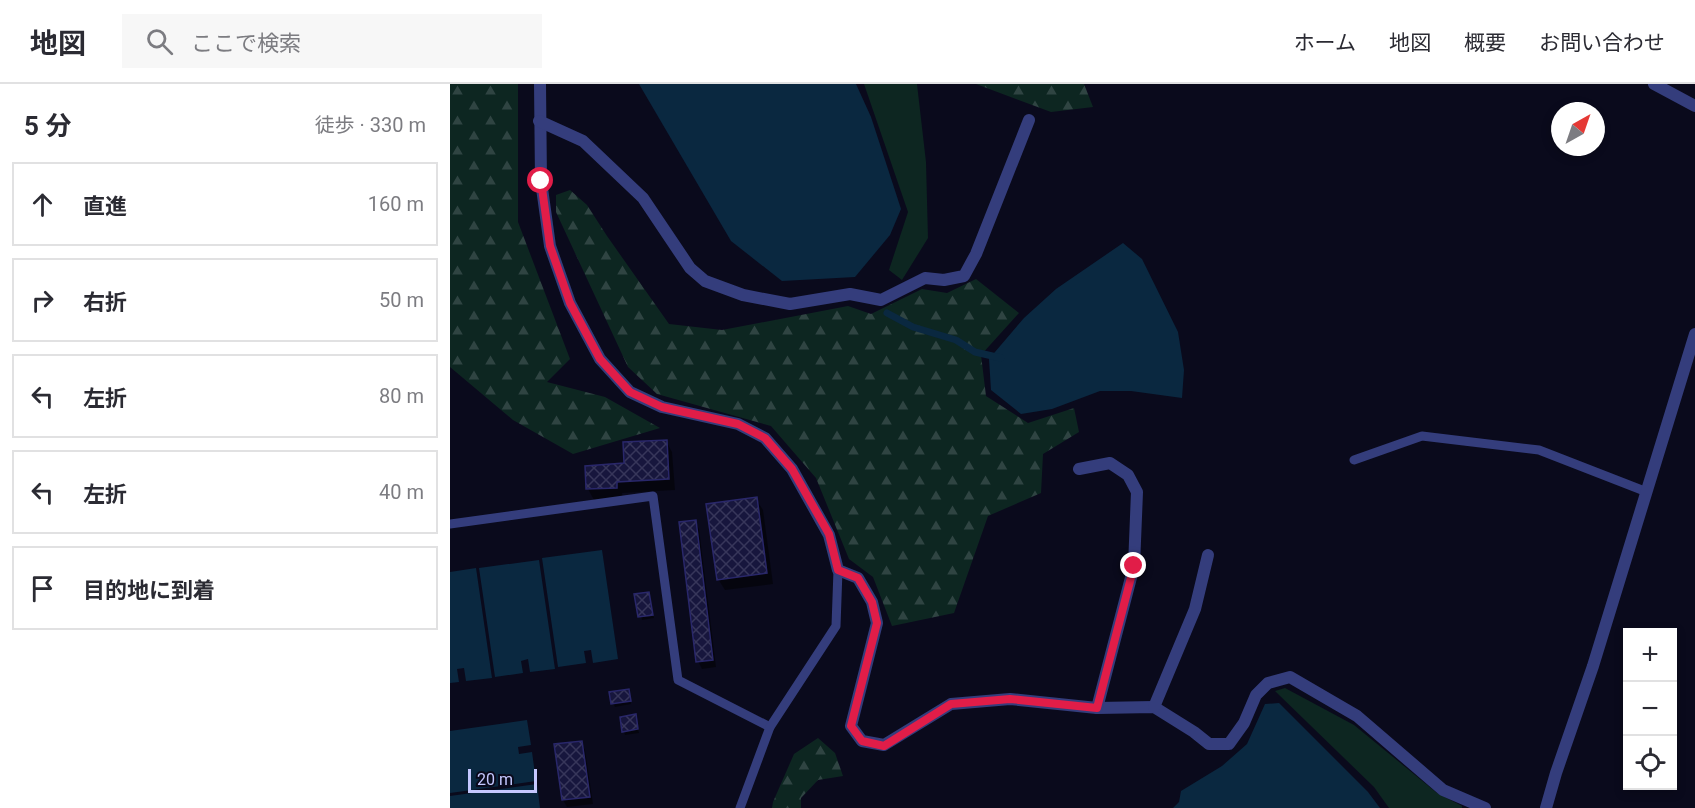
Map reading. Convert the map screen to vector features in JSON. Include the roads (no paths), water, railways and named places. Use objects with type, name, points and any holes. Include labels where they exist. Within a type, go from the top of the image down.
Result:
[{"type":"street","points":[[540,84],[541,181],[550,246],[570,303],[600,359],[630,392],[662,407],[738,424],[765,438],[792,469],[829,534],[838,570],[858,578],[872,602],[877,623],[851,726],[862,741],[884,746],[951,704],[1010,699],[1097,708],[1154,707],[1209,744],[1229,744],[1244,723],[1256,695],[1268,682],[1290,677],[1358,716],[1443,790],[1485,808]]},
{"type":"street","points":[[1654,84],[1695,106]]},
{"type":"street","points":[[539,121],[583,141],[644,198],[690,268],[705,281],[743,295],[790,304],[850,294],[881,300],[925,279],[944,280],[964,276],[976,254],[1029,120]]},
{"type":"street","points":[[1546,808],[1593,666],[1695,334]]},
{"type":"street","points":[[1079,469],[1110,463],[1128,476],[1137,492],[1134,566],[1097,708]]},
{"type":"street","points":[[1154,707],[1195,609],[1208,555]]},
{"type":"lane","points":[[1354,460],[1422,436],[1539,450],[1647,492]]},
{"type":"lane","points":[[450,524],[653,496],[678,680],[770,727]]},
{"type":"lane","points":[[741,808],[770,727],[836,626],[838,570]]},
{"type":"water","points":[[639,84],[856,84],[871,117],[901,209],[890,235],[855,277],[782,281],[731,241]]},
{"type":"water","points":[[1123,243],[1142,259],[1178,332],[1184,370],[1182,398],[1131,391],[1100,391],[1052,409],[1021,414],[991,390],[989,359],[1024,318],[1056,289]]},
{"type":"water","points":[[602,550],[618,659],[593,663],[591,650],[584,651],[586,663],[558,667],[542,558]]},
{"type":"water","points":[[539,560],[555,669],[530,672],[528,659],[521,661],[523,673],[495,677],[479,568]]},
{"type":"water","points":[[476,568],[492,678],[466,681],[464,668],[457,669],[459,682],[450,683],[450,572]]},
{"type":"water","points":[[1279,703],[1368,792],[1380,808],[1173,808],[1179,802],[1181,791],[1222,766],[1247,744],[1265,704]]},
{"type":"water","points":[[527,720],[531,745],[518,747],[519,754],[532,752],[536,781],[450,793],[450,731]]},
{"type":"water","points":[[537,784],[540,808],[450,808],[450,796]]},
{"type":"waterway","points":[[887,313],[913,327],[956,340],[975,352],[1001,358]]}]
